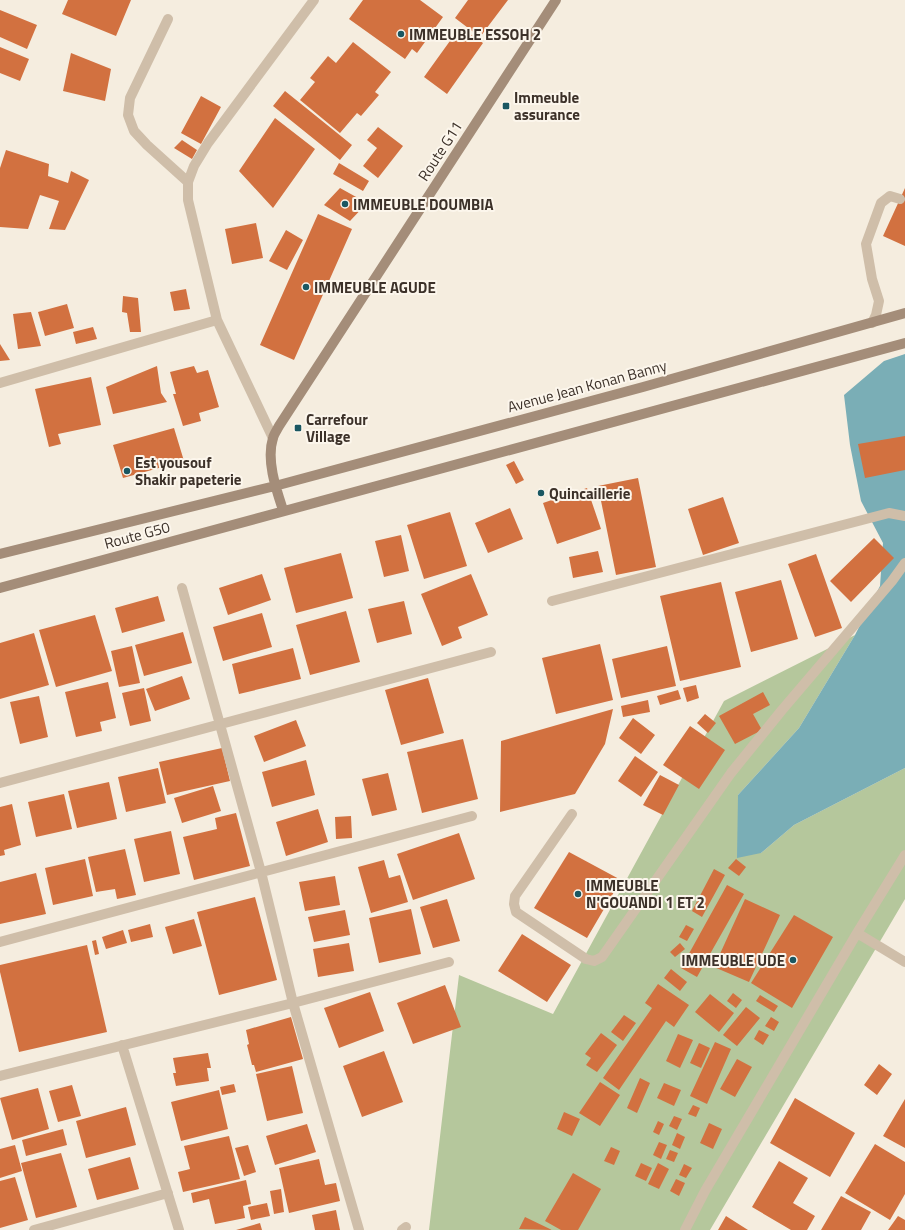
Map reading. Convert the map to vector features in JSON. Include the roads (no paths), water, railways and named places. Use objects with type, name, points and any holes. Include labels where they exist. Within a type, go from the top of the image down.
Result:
[{"type":"street","points":[[273,438],[217,320],[188,200],[188,182],[194,166],[208,143],[314,0]]},
{"type":"street","name":"Route G11","points":[[283,510],[275,486],[271,457],[273,438],[283,420],[556,0]]},
{"type":"street","points":[[168,19],[130,98],[128,115],[134,131],[147,145],[188,182]]},
{"type":"street","points":[[872,323],[876,315],[879,301],[872,279],[866,244],[882,203],[890,196],[900,200]]},
{"type":"street","name":"Avenue Jean Konan Banny","points":[[275,486],[643,387],[905,313]]},
{"type":"street","points":[[0,383],[217,320]]},
{"type":"street","points":[[283,510],[642,415],[905,343]]},
{"type":"street","name":"Route G50","points":[[0,554],[275,486]]},
{"type":"street","name":"Route G50","points":[[0,588],[283,510]]},
{"type":"street","points":[[552,601],[889,513],[905,516]]},
{"type":"street","points":[[572,814],[515,896],[514,904],[516,912],[586,959],[594,961],[602,957],[731,773],[782,710],[892,581],[905,563]]},
{"type":"street","points":[[182,588],[261,872],[293,1003],[359,1230]]},
{"type":"street","points":[[0,783],[491,652]]},
{"type":"street","points":[[0,942],[472,816]]},
{"type":"street","points":[[685,1230],[705,1191],[857,933],[905,855]]},
{"type":"street","points":[[857,933],[905,962]]},
{"type":"street","points":[[0,1076],[293,1003],[449,962]]},
{"type":"street","points":[[122,1045],[179,1230]]},
{"type":"street","points":[[34,1230],[168,1193]]},
{"type":"water","points":[[905,354],[905,768],[794,825],[761,853],[737,858],[738,795],[799,728],[855,635],[880,586],[883,543],[861,501],[850,445],[844,395],[884,361]]},
{"type":"place","name":"IMMEUBLE ESSOH 2","points":[[401,34]]},
{"type":"place","name":"Immeuble assurance","points":[[506,106]]},
{"type":"place","name":"IMMEUBLE DOUMBIA","points":[[345,204]]},
{"type":"place","name":"IMMEUBLE AGUDE","points":[[306,287]]},
{"type":"place","name":"Carrefour Village","points":[[298,428]]},
{"type":"place","name":"Est yousouf Shakir papeterie","points":[[127,471]]},
{"type":"place","name":"Quincaillerie","points":[[541,493]]},
{"type":"place","name":"IMMEUBLE N'GOUANDI 1 ET 2","points":[[578,894]]},
{"type":"place","name":"IMMEUBLE UDE","points":[[793,960]]}]
